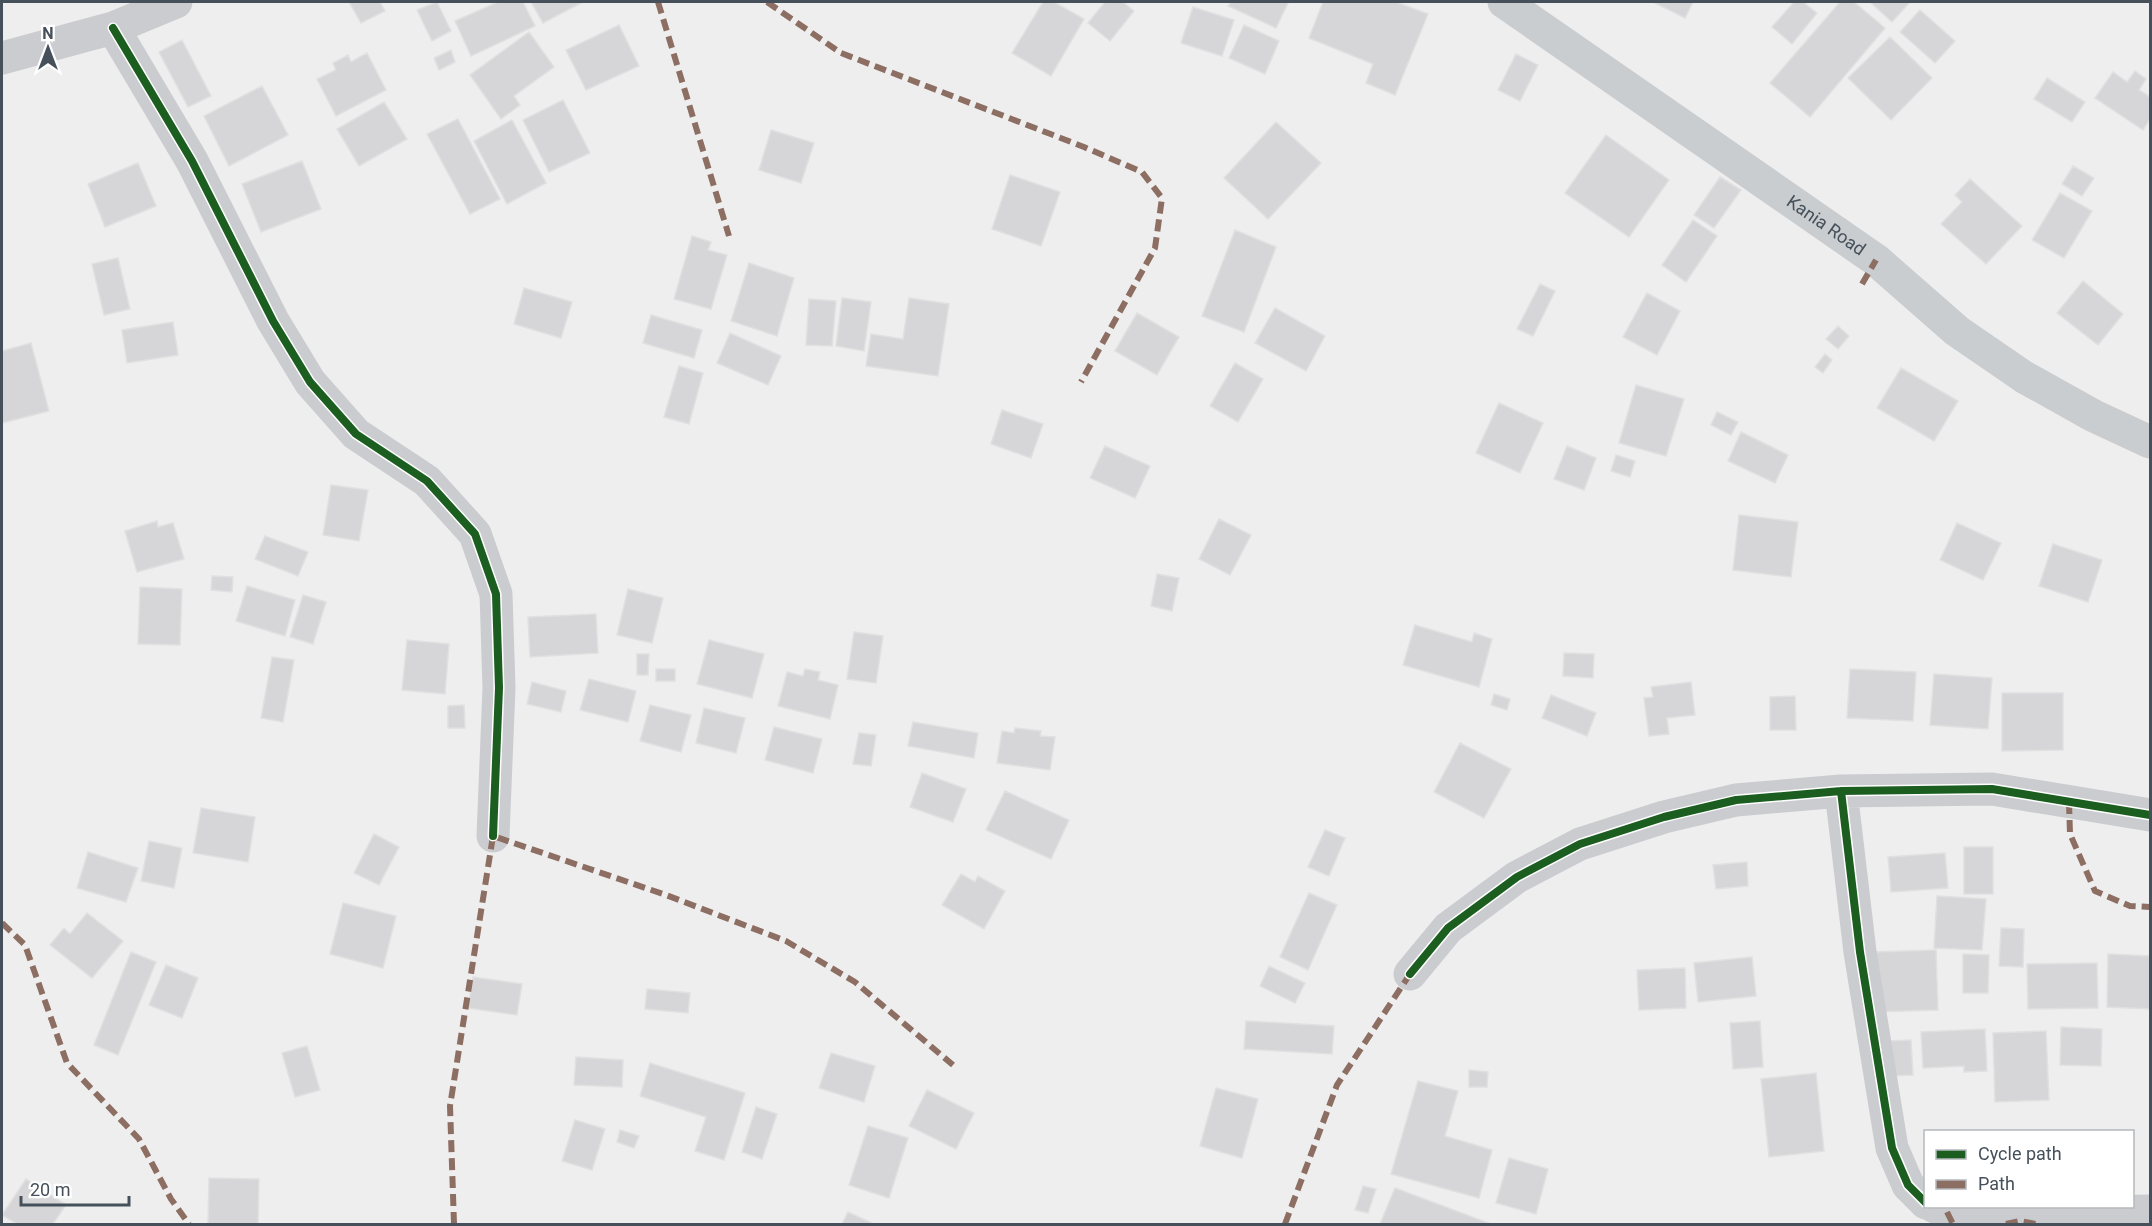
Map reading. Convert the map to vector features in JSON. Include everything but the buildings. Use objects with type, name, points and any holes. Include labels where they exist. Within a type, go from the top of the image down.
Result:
[{"type":"main road","name":"Kania Road","points":[[1504,2],[1876,260],[1957,331],[2024,377],[2094,416],[2151,442]]},
{"type":"street","points":[[2,58],[112,28],[176,2]]},
{"type":"street","points":[[112,28],[192,161],[273,321],[309,382],[356,434],[427,481],[475,534],[496,594],[499,688],[493,836]]},
{"type":"street","points":[[1410,974],[1448,928],[1517,877],[1580,844],[1664,817],[1736,800],[1841,791],[1992,789],[2151,815]]},
{"type":"street","points":[[1841,791],[1860,952],[1892,1148],[1908,1185],[1924,1201]]},
{"type":"street","points":[[1938,1208],[1947,1212],[1972,1214],[2151,1211]]},
{"type":"marked path","points":[[658,2],[729,236]]},
{"type":"marked path","points":[[767,2],[841,53],[1084,147],[1142,172],[1162,198],[1155,248],[1081,382]]},
{"type":"marked path","points":[[1862,284],[1876,260]]},
{"type":"marked path","points":[[2069,802],[2070,834],[2095,891],[2130,906],[2150,907]]},
{"type":"marked path","points":[[454,1224],[450,1106],[493,836],[666,895],[786,941],[855,982],[953,1065]]},
{"type":"marked path","points":[[2,923],[25,945],[67,1063],[139,1139],[171,1199],[189,1224]]},
{"type":"marked path","points":[[1285,1224],[1337,1085],[1410,974]]},
{"type":"marked path","points":[[1947,1212],[1953,1224]]},
{"type":"marked path","points":[[2006,1224],[2020,1221],[2036,1224]]},
{"type":"cycle path","points":[[113,28],[192,161],[273,321],[310,382],[356,434],[427,481],[475,534],[496,594],[499,688],[493,836]]},
{"type":"cycle path","points":[[1410,974],[1448,928],[1517,877],[1580,844],[1664,817],[1736,800],[1841,791],[1992,789],[2150,815]]},
{"type":"cycle path","points":[[1841,791],[1860,952],[1892,1148],[1908,1185],[1924,1201]]}]
